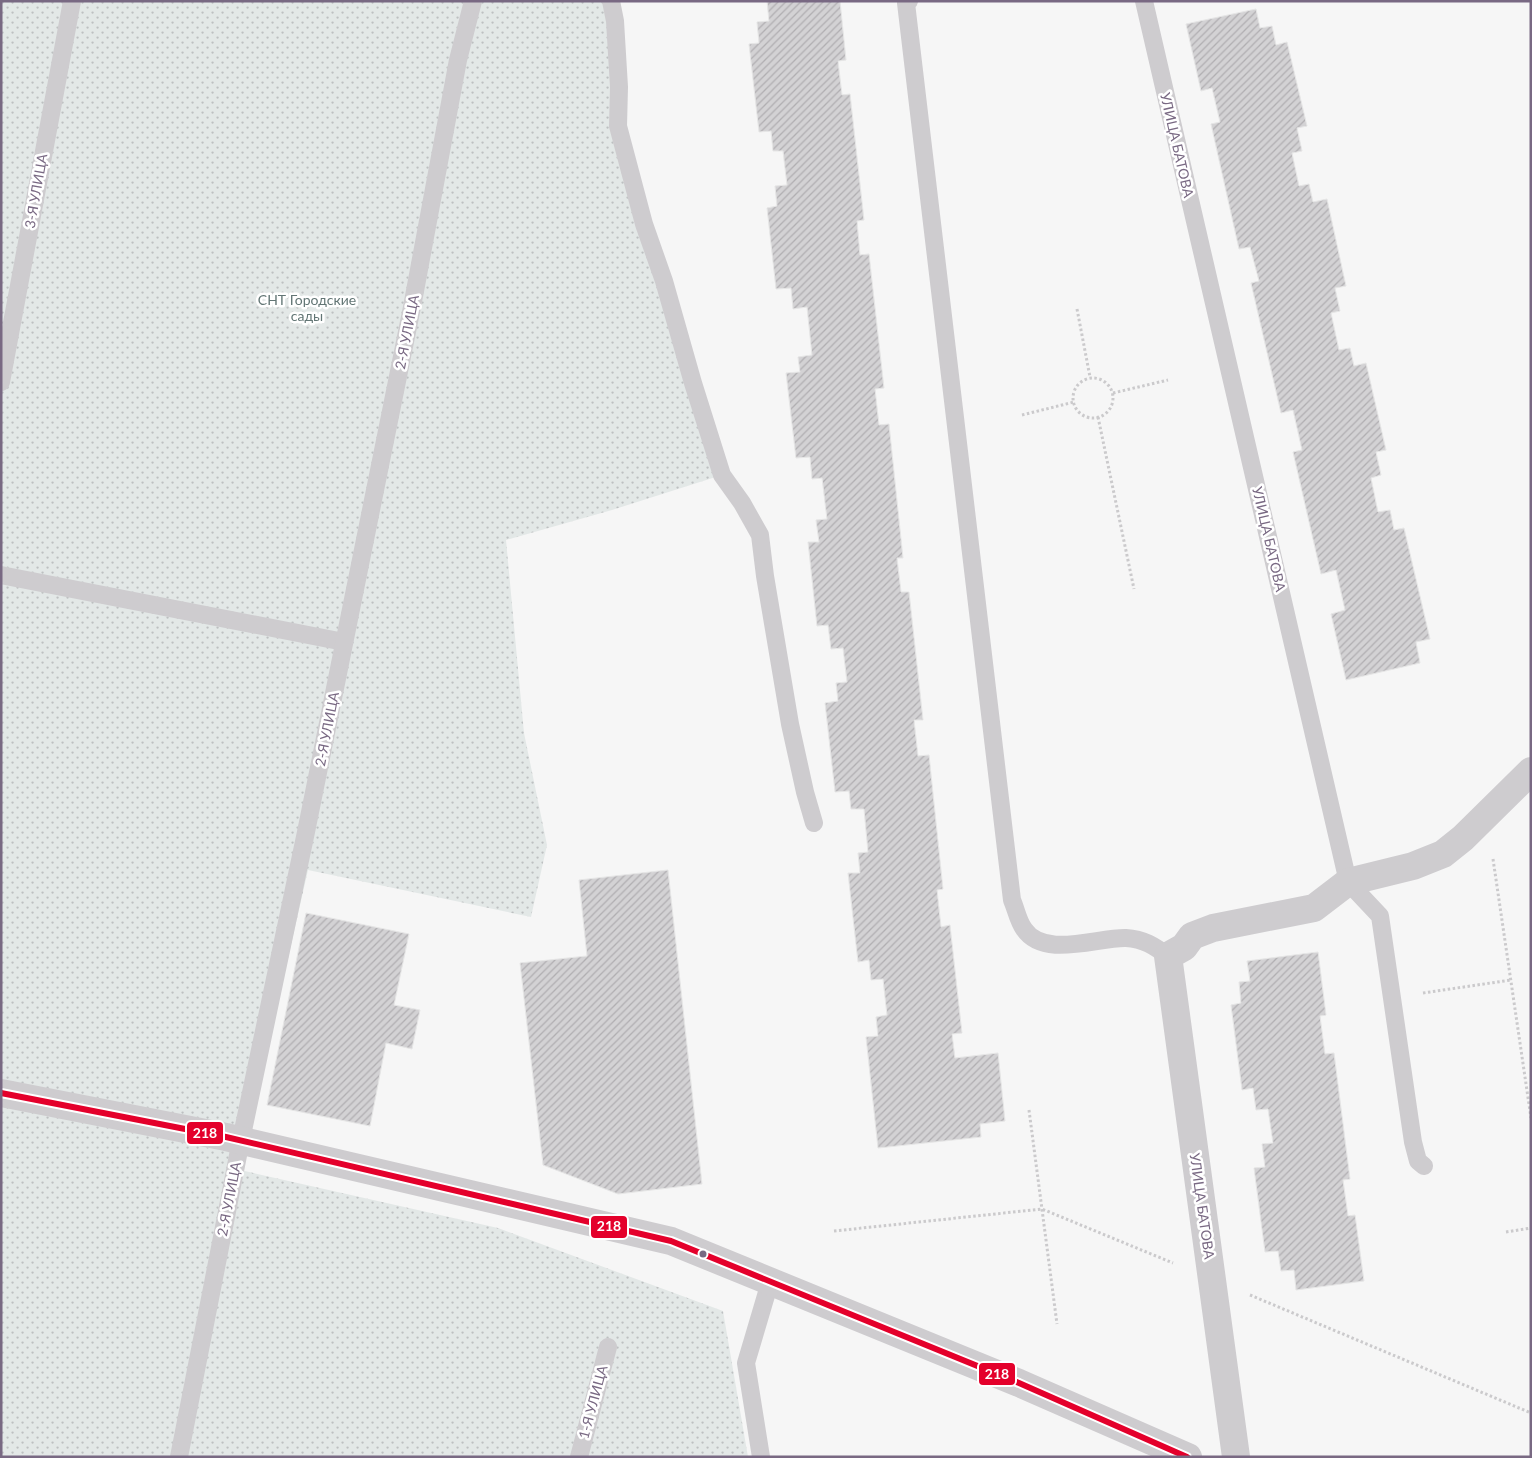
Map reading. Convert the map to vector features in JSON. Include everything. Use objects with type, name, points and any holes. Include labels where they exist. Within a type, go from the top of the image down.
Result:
[{"type":"street","points":[[1168,956],[1184,947],[1192,936],[1213,928],[1314,908],[1348,882],[1413,866],[1443,854],[1463,838],[1531,771]]},
{"type":"street","name":"УЛИЦА БАТОВА","points":[[1168,956],[1236,1457]]},
{"type":"street","points":[[1,1093],[233,1139],[671,1241],[1019,1383],[1188,1457]]},
{"type":"lane","name":"3-Я УЛИЦА","points":[[1,382],[72,1]]},
{"type":"lane","name":"2-Я УЛИЦА","points":[[179,1457],[233,1139],[344,642],[412,307],[458,60],[473,1]]},
{"type":"lane","points":[[611,1],[615,21],[619,87],[618,126],[644,224],[664,281],[692,383],[722,476],[742,503],[760,535],[764,576],[790,724],[804,792],[814,823]]},
{"type":"lane","points":[[909,1],[906,3],[1012,900],[1024,930],[1040,942],[1074,945],[1126,938],[1148,942],[1168,956]]},
{"type":"lane","name":"УЛИЦА БАТОВА","points":[[1144,1],[1348,882]]},
{"type":"lane","points":[[1,575],[344,642]]},
{"type":"lane","points":[[1348,882],[1380,916],[1413,1142],[1418,1161],[1424,1166]]},
{"type":"lane","points":[[761,1457],[746,1363],[770,1282]]},
{"type":"lane","name":"1-Я УЛИЦА","points":[[579,1457],[608,1347]]},
{"type":"path","points":[[1077,308],[1090,377]]},
{"type":"path","points":[[1090,377],[1102,379],[1111,386],[1113,393],[1112,407],[1105,415],[1095,418],[1084,416],[1076,409],[1072,400],[1074,388],[1081,380],[1090,377]]},
{"type":"path","points":[[1113,393],[1168,380]]},
{"type":"path","points":[[1022,415],[1074,402]]},
{"type":"path","points":[[1098,417],[1134,589]]},
{"type":"path","points":[[1487,814],[1531,1118]]},
{"type":"path","points":[[1423,994],[1511,980]]},
{"type":"path","points":[[1029,1110],[1057,1324]]},
{"type":"path","points":[[1506,1232],[1531,1228]]},
{"type":"green space","name":"СНТ Городские сады","points":[[1,1],[611,1],[618,126],[722,475],[612,510],[506,540],[524,733],[547,845],[531,917],[308,870],[240,1170],[498,1228],[723,1311],[748,1457],[1,1457]]},
{"type":"building","points":[[767,1],[840,1],[846,60],[838,61],[842,95],[850,94],[864,220],[857,221],[860,255],[869,254],[884,388],[875,389],[879,425],[889,424],[903,558],[897,558],[901,592],[909,592],[923,720],[914,720],[918,756],[929,755],[943,889],[937,890],[941,927],[950,925],[962,1033],[952,1034],[955,1058],[998,1053],[1005,1121],[980,1124],[981,1137],[878,1148],[866,1037],[878,1036],[876,1017],[887,1015],[883,979],[871,980],[869,960],[858,962],[848,873],[860,873],[858,853],[868,852],[864,809],[851,809],[849,791],[835,792],[825,703],[838,701],[836,683],[847,682],[843,648],[831,649],[828,625],[817,626],[808,542],[819,542],[816,520],[827,519],[822,478],[812,479],[810,457],[796,458],[786,373],[800,372],[798,357],[812,355],[807,307],[793,309],[791,288],[776,289],[767,208],[777,206],[775,186],[787,185],[783,151],[773,151],[771,131],[759,132],[749,44],[759,43],[757,22],[769,21]]},
{"type":"building","points":[[1256,9],[1260,28],[1272,26],[1276,45],[1287,42],[1307,126],[1297,128],[1302,151],[1292,153],[1299,186],[1309,184],[1313,202],[1327,199],[1346,286],[1335,288],[1340,311],[1331,313],[1339,350],[1350,348],[1354,366],[1366,363],[1386,450],[1376,452],[1381,475],[1371,478],[1378,512],[1390,510],[1394,530],[1404,528],[1430,639],[1416,642],[1420,663],[1346,680],[1331,614],[1345,610],[1336,570],[1321,574],[1293,452],[1302,450],[1293,410],[1281,413],[1251,283],[1259,281],[1250,247],[1239,249],[1211,124],[1220,122],[1212,88],[1201,91],[1186,24]]},
{"type":"building","points":[[668,870],[702,1184],[618,1194],[543,1165],[520,963],[587,956],[579,880]]},
{"type":"building","points":[[306,913],[409,934],[394,1005],[420,1010],[412,1049],[386,1043],[370,1126],[267,1105]]},
{"type":"building","points":[[1318,952],[1326,1015],[1320,1016],[1325,1054],[1334,1053],[1350,1179],[1343,1180],[1348,1216],[1355,1215],[1364,1281],[1296,1290],[1294,1270],[1281,1271],[1278,1251],[1265,1252],[1254,1168],[1265,1167],[1262,1144],[1273,1143],[1268,1109],[1256,1110],[1253,1088],[1242,1090],[1231,1005],[1241,1003],[1239,982],[1250,981],[1247,961]]},
{"type":"transit line","name":"218","points":[[1,1093],[226,1137],[671,1241],[1019,1383],[1187,1457]]}]
